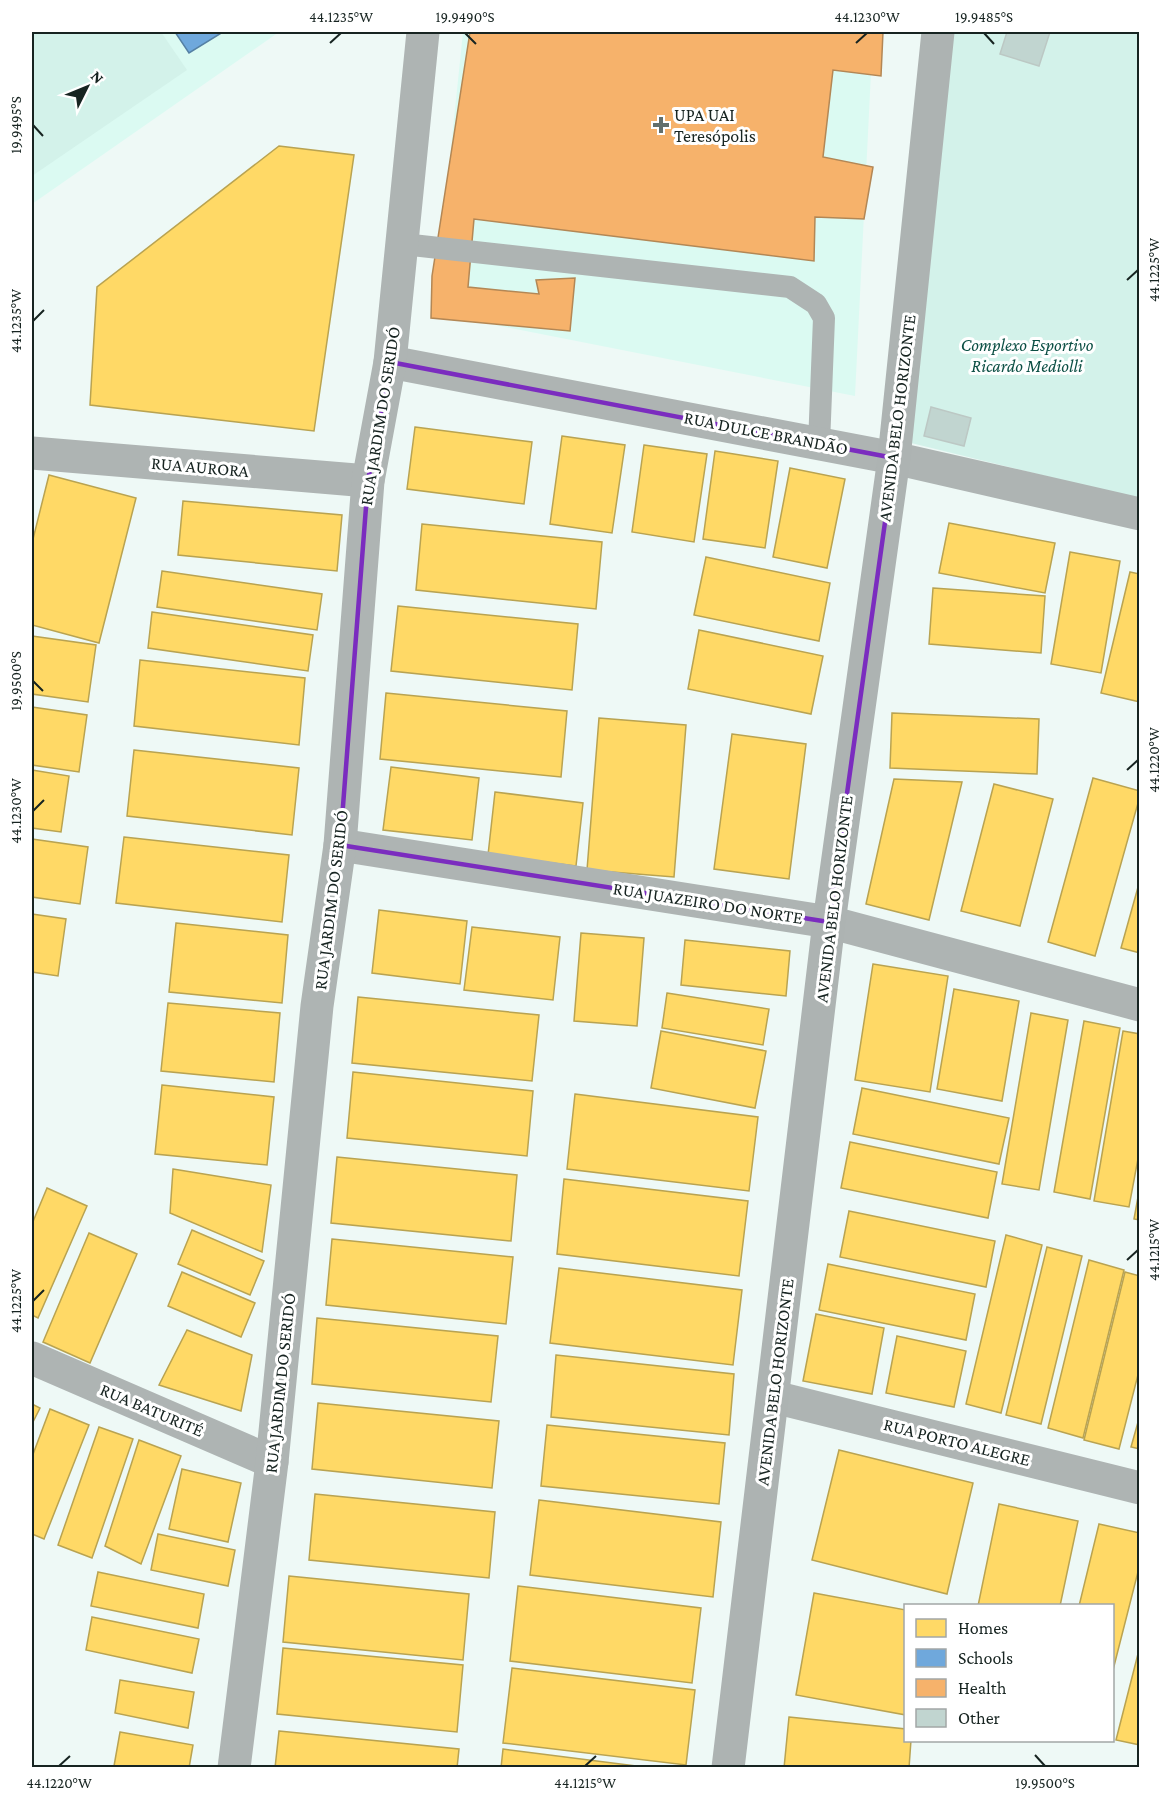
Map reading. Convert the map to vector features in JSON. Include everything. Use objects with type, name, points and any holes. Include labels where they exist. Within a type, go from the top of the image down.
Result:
[{"type":"street","name":"RUA JARDIM DO SERIDÓ","points":[[234,1767],[272,1462],[317,1006],[340,846],[368,481],[390,362],[423,32]]},
{"type":"street","name":"AVENIDA BELO HORIZONTE","points":[[728,1767],[830,922],[894,458],[938,32]]},
{"type":"street","name":"RUA DULCE BRANDÃO","points":[[390,362],[894,458],[1140,514]]},
{"type":"street","name":"RUA AURORA","points":[[32,453],[368,481]]},
{"type":"street","name":"RUA JUAZEIRO DO NORTE","points":[[340,846],[830,922],[1140,1005]]},
{"type":"street","name":"RUA BATURITÉ","points":[[32,1358],[272,1462]]},
{"type":"street","name":"RUA PORTO ALEGRE","points":[[774,1397],[1140,1488]]},
{"type":"lane","points":[[403,244],[790,287],[816,304],[824,318],[819,444]]},
{"type":"highlighted area","points":[[390,362],[894,458],[829,922],[340,845],[368,481]]},
{"type":"shaded area","points":[[32,32],[279,32],[32,204]]},
{"type":"shaded area","name":"UPA UAI Teresópolis","points":[[463,32],[873,32],[855,396],[434,313]]},
{"type":"green space","points":[[32,32],[161,32],[187,70],[32,176]]},
{"type":"green space","name":"Complexo Esportivo Ricardo Mediolli","points":[[952,32],[1139,32],[1139,499],[903,441]]},
{"type":"building: Homes","points":[[279,146],[354,155],[314,431],[90,405],[97,287]]},
{"type":"building: Homes","points":[[415,427],[532,442],[524,504],[407,489]]},
{"type":"building: Homes","points":[[562,436],[625,445],[612,533],[550,524]]},
{"type":"building: Homes","points":[[644,445],[707,454],[694,542],[632,532]]},
{"type":"building: Homes","points":[[715,451],[778,461],[765,548],[703,539]]},
{"type":"building: Homes","points":[[790,468],[845,479],[827,568],[773,557]]},
{"type":"building: Homes","points":[[49,475],[136,498],[99,643],[32,625],[32,543]]},
{"type":"building: Homes","points":[[183,501],[342,515],[337,571],[178,555]]},
{"type":"building: Homes","points":[[949,523],[1055,543],[1045,593],[939,573]]},
{"type":"building: Homes","points":[[422,524],[602,542],[596,609],[416,590]]},
{"type":"building: Homes","points":[[1070,552],[1120,561],[1101,673],[1051,664]]},
{"type":"building: Homes","points":[[706,557],[830,583],[819,641],[694,615]]},
{"type":"building: Homes","points":[[162,571],[322,594],[317,630],[157,607]]},
{"type":"building: Homes","points":[[1130,572],[1140,574],[1140,702],[1101,693]]},
{"type":"building: Homes","points":[[933,588],[1045,596],[1041,653],[929,644]]},
{"type":"building: Homes","points":[[398,606],[578,624],[572,690],[391,671]]},
{"type":"building: Homes","points":[[152,612],[313,635],[308,671],[148,648]]},
{"type":"building: Homes","points":[[699,630],[823,656],[811,714],[688,689]]},
{"type":"building: Homes","points":[[32,636],[96,645],[88,702],[32,694]]},
{"type":"building: Homes","points":[[140,660],[305,678],[299,745],[134,726]]},
{"type":"building: Homes","points":[[386,693],[567,711],[561,777],[380,759]]},
{"type":"building: Homes","points":[[32,707],[87,715],[79,772],[32,765]]},
{"type":"building: Homes","points":[[892,713],[1039,719],[1037,774],[890,768]]},
{"type":"building: Homes","points":[[599,718],[686,725],[674,877],[587,870]]},
{"type":"building: Homes","points":[[732,734],[806,744],[789,879],[714,869]]},
{"type":"building: Homes","points":[[134,750],[299,768],[292,835],[127,816]]},
{"type":"building: Homes","points":[[391,767],[479,778],[472,840],[383,830]]},
{"type":"building: Homes","points":[[32,770],[69,776],[61,832],[32,828]]},
{"type":"building: Homes","points":[[1093,778],[1140,791],[1095,956],[1048,942]]},
{"type":"building: Homes","points":[[894,779],[962,782],[929,920],[866,904]]},
{"type":"building: Homes","points":[[994,784],[1053,799],[1020,926],[961,911]]},
{"type":"building: Homes","points":[[495,792],[583,803],[576,866],[488,855]]},
{"type":"building: Homes","points":[[124,837],[289,855],[282,922],[116,903]]},
{"type":"building: Homes","points":[[32,839],[88,847],[80,904],[32,897]]},
{"type":"building: Homes","points":[[1140,880],[1140,953],[1121,948]]},
{"type":"building: Homes","points":[[379,910],[467,921],[460,984],[372,973]]},
{"type":"building: Homes","points":[[32,914],[66,919],[58,976],[32,972]]},
{"type":"building: Homes","points":[[176,923],[288,935],[282,1003],[169,992]]},
{"type":"building: Homes","points":[[472,927],[560,937],[553,1000],[464,990]]},
{"type":"building: Homes","points":[[581,933],[644,938],[637,1026],[574,1021]]},
{"type":"building: Homes","points":[[685,940],[790,951],[786,996],[681,985]]},
{"type":"building: Homes","points":[[873,964],[948,976],[930,1092],[855,1080]]},
{"type":"building: Homes","points":[[954,989],[1019,1001],[1002,1101],[937,1089]]},
{"type":"building: Homes","points":[[667,993],[769,1009],[763,1045],[662,1028]]},
{"type":"building: Homes","points":[[358,997],[539,1015],[532,1081],[352,1063]]},
{"type":"building: Homes","points":[[168,1003],[280,1013],[274,1082],[161,1071]]},
{"type":"building: Homes","points":[[1031,1013],[1068,1020],[1039,1190],[1002,1184]]},
{"type":"building: Homes","points":[[1084,1021],[1120,1028],[1090,1199],[1054,1192]]},
{"type":"building: Homes","points":[[661,1031],[766,1051],[755,1108],[651,1088]]},
{"type":"building: Homes","points":[[1123,1031],[1140,1034],[1140,1148],[1129,1207],[1094,1201]]},
{"type":"building: Homes","points":[[353,1072],[533,1091],[527,1156],[347,1138]]},
{"type":"building: Homes","points":[[162,1085],[274,1097],[267,1165],[155,1154]]},
{"type":"building: Homes","points":[[862,1088],[1009,1118],[999,1164],[853,1134]]},
{"type":"building: Homes","points":[[575,1094],[758,1117],[749,1191],[567,1169]]},
{"type":"building: Homes","points":[[850,1142],[997,1172],[988,1218],[841,1188]]},
{"type":"building: Homes","points":[[337,1157],[517,1175],[511,1241],[331,1223]]},
{"type":"building: Homes","points":[[173,1169],[271,1185],[262,1252],[170,1213]]},
{"type":"building: Homes","points":[[564,1179],[748,1201],[739,1276],[557,1254]]},
{"type":"building: Homes","points":[[1140,1186],[1140,1220],[1134,1219]]},
{"type":"building: Homes","points":[[47,1188],[87,1206],[38,1318],[32,1315],[32,1224]]},
{"type":"building: Homes","points":[[849,1211],[995,1241],[986,1287],[840,1257]]},
{"type":"building: Homes","points":[[192,1230],[264,1261],[250,1295],[178,1264]]},
{"type":"building: Homes","points":[[89,1233],[137,1254],[90,1363],[43,1342]]},
{"type":"building: Homes","points":[[1006,1235],[1042,1245],[1001,1413],[966,1404]]},
{"type":"building: Homes","points":[[332,1239],[513,1257],[506,1324],[326,1305]]},
{"type":"building: Homes","points":[[1047,1247],[1082,1256],[1041,1424],[1006,1415]]},
{"type":"building: Homes","points":[[1089,1260],[1124,1270],[1083,1438],[1048,1428]]},
{"type":"building: Homes","points":[[828,1264],[975,1294],[966,1340],[819,1310]]},
{"type":"building: Homes","points":[[559,1268],[742,1290],[733,1365],[550,1343]]},
{"type":"building: Homes","points":[[182,1272],[255,1303],[241,1337],[168,1306]]},
{"type":"building: Homes","points":[[1125,1272],[1140,1276],[1140,1367],[1119,1449],[1084,1440]]},
{"type":"building: Homes","points":[[816,1314],[884,1328],[872,1394],[803,1381]]},
{"type":"building: Homes","points":[[317,1318],[498,1336],[491,1402],[312,1384]]},
{"type":"building: Homes","points":[[187,1330],[252,1355],[241,1411],[159,1385]]},
{"type":"building: Homes","points":[[897,1336],[966,1351],[954,1407],[886,1393]]},
{"type":"building: Homes","points":[[556,1355],[734,1374],[729,1435],[551,1417]]},
{"type":"building: Homes","points":[[318,1403],[499,1421],[492,1488],[312,1469]]},
{"type":"building: Homes","points":[[32,1404],[40,1408],[32,1424]]},
{"type":"building: Homes","points":[[50,1409],[89,1425],[44,1539],[32,1534],[32,1457]]},
{"type":"building: Homes","points":[[1140,1415],[1140,1449],[1131,1447]]},
{"type":"building: Homes","points":[[547,1425],[725,1443],[719,1504],[541,1486]]},
{"type":"building: Homes","points":[[99,1427],[133,1439],[92,1558],[58,1545]]},
{"type":"building: Homes","points":[[139,1440],[181,1456],[141,1564],[105,1546]]},
{"type":"building: Homes","points":[[839,1450],[973,1483],[947,1594],[812,1560]]},
{"type":"building: Homes","points":[[182,1469],[241,1483],[228,1542],[169,1529]]},
{"type":"building: Homes","points":[[315,1494],[495,1512],[489,1578],[309,1560]]},
{"type":"building: Homes","points":[[539,1500],[721,1522],[713,1597],[530,1575]]},
{"type":"building: Homes","points":[[999,1504],[1078,1521],[1060,1604],[978,1604]]},
{"type":"building: Homes","points":[[1099,1524],[1140,1533],[1140,1564],[1114,1666],[1114,1604],[1079,1604]]},
{"type":"building: Homes","points":[[158,1534],[235,1550],[228,1586],[151,1570]]},
{"type":"building: Homes","points":[[98,1572],[204,1594],[198,1628],[91,1606]]},
{"type":"building: Homes","points":[[289,1576],[469,1594],[463,1660],[283,1642]]},
{"type":"building: Homes","points":[[518,1586],[701,1608],[692,1683],[510,1661]]},
{"type":"building: Homes","points":[[814,1593],[904,1610],[904,1715],[796,1695]]},
{"type":"building: Homes","points":[[92,1617],[199,1639],[192,1673],[86,1650]]},
{"type":"building: Homes","points":[[1140,1646],[1140,1745],[1116,1740]]},
{"type":"building: Homes","points":[[283,1648],[463,1665],[457,1732],[277,1714]]},
{"type":"building: Homes","points":[[512,1668],[695,1690],[686,1765],[503,1743]]},
{"type":"building: Homes","points":[[120,1680],[194,1692],[188,1728],[115,1713]]},
{"type":"building: Homes","points":[[789,1717],[904,1729],[904,1742],[911,1742],[909,1768],[784,1768]]},
{"type":"building: Homes","points":[[279,1731],[459,1749],[457,1768],[275,1768]]},
{"type":"building: Homes","points":[[120,1732],[193,1745],[189,1768],[114,1766]]},
{"type":"building: Homes","points":[[503,1749],[652,1768],[501,1768]]},
{"type":"building: Schools","points":[[175,32],[223,32],[189,53]]},
{"type":"building: Health","name":"UPA UAI Teresópolis","points":[[470,32],[883,32],[881,76],[833,70],[823,157],[873,167],[864,219],[815,217],[814,261],[474,219],[468,287],[539,294],[536,280],[575,278],[570,331],[431,318],[432,276]]},
{"type":"building: Other","points":[[1007,32],[1050,32],[1039,66],[1000,54]]},
{"type":"building: Other","points":[[931,407],[971,418],[964,446],[924,436]]},
{"type":"place","name":"UPA UAI Teresópolis","points":[[661,125]]}]
